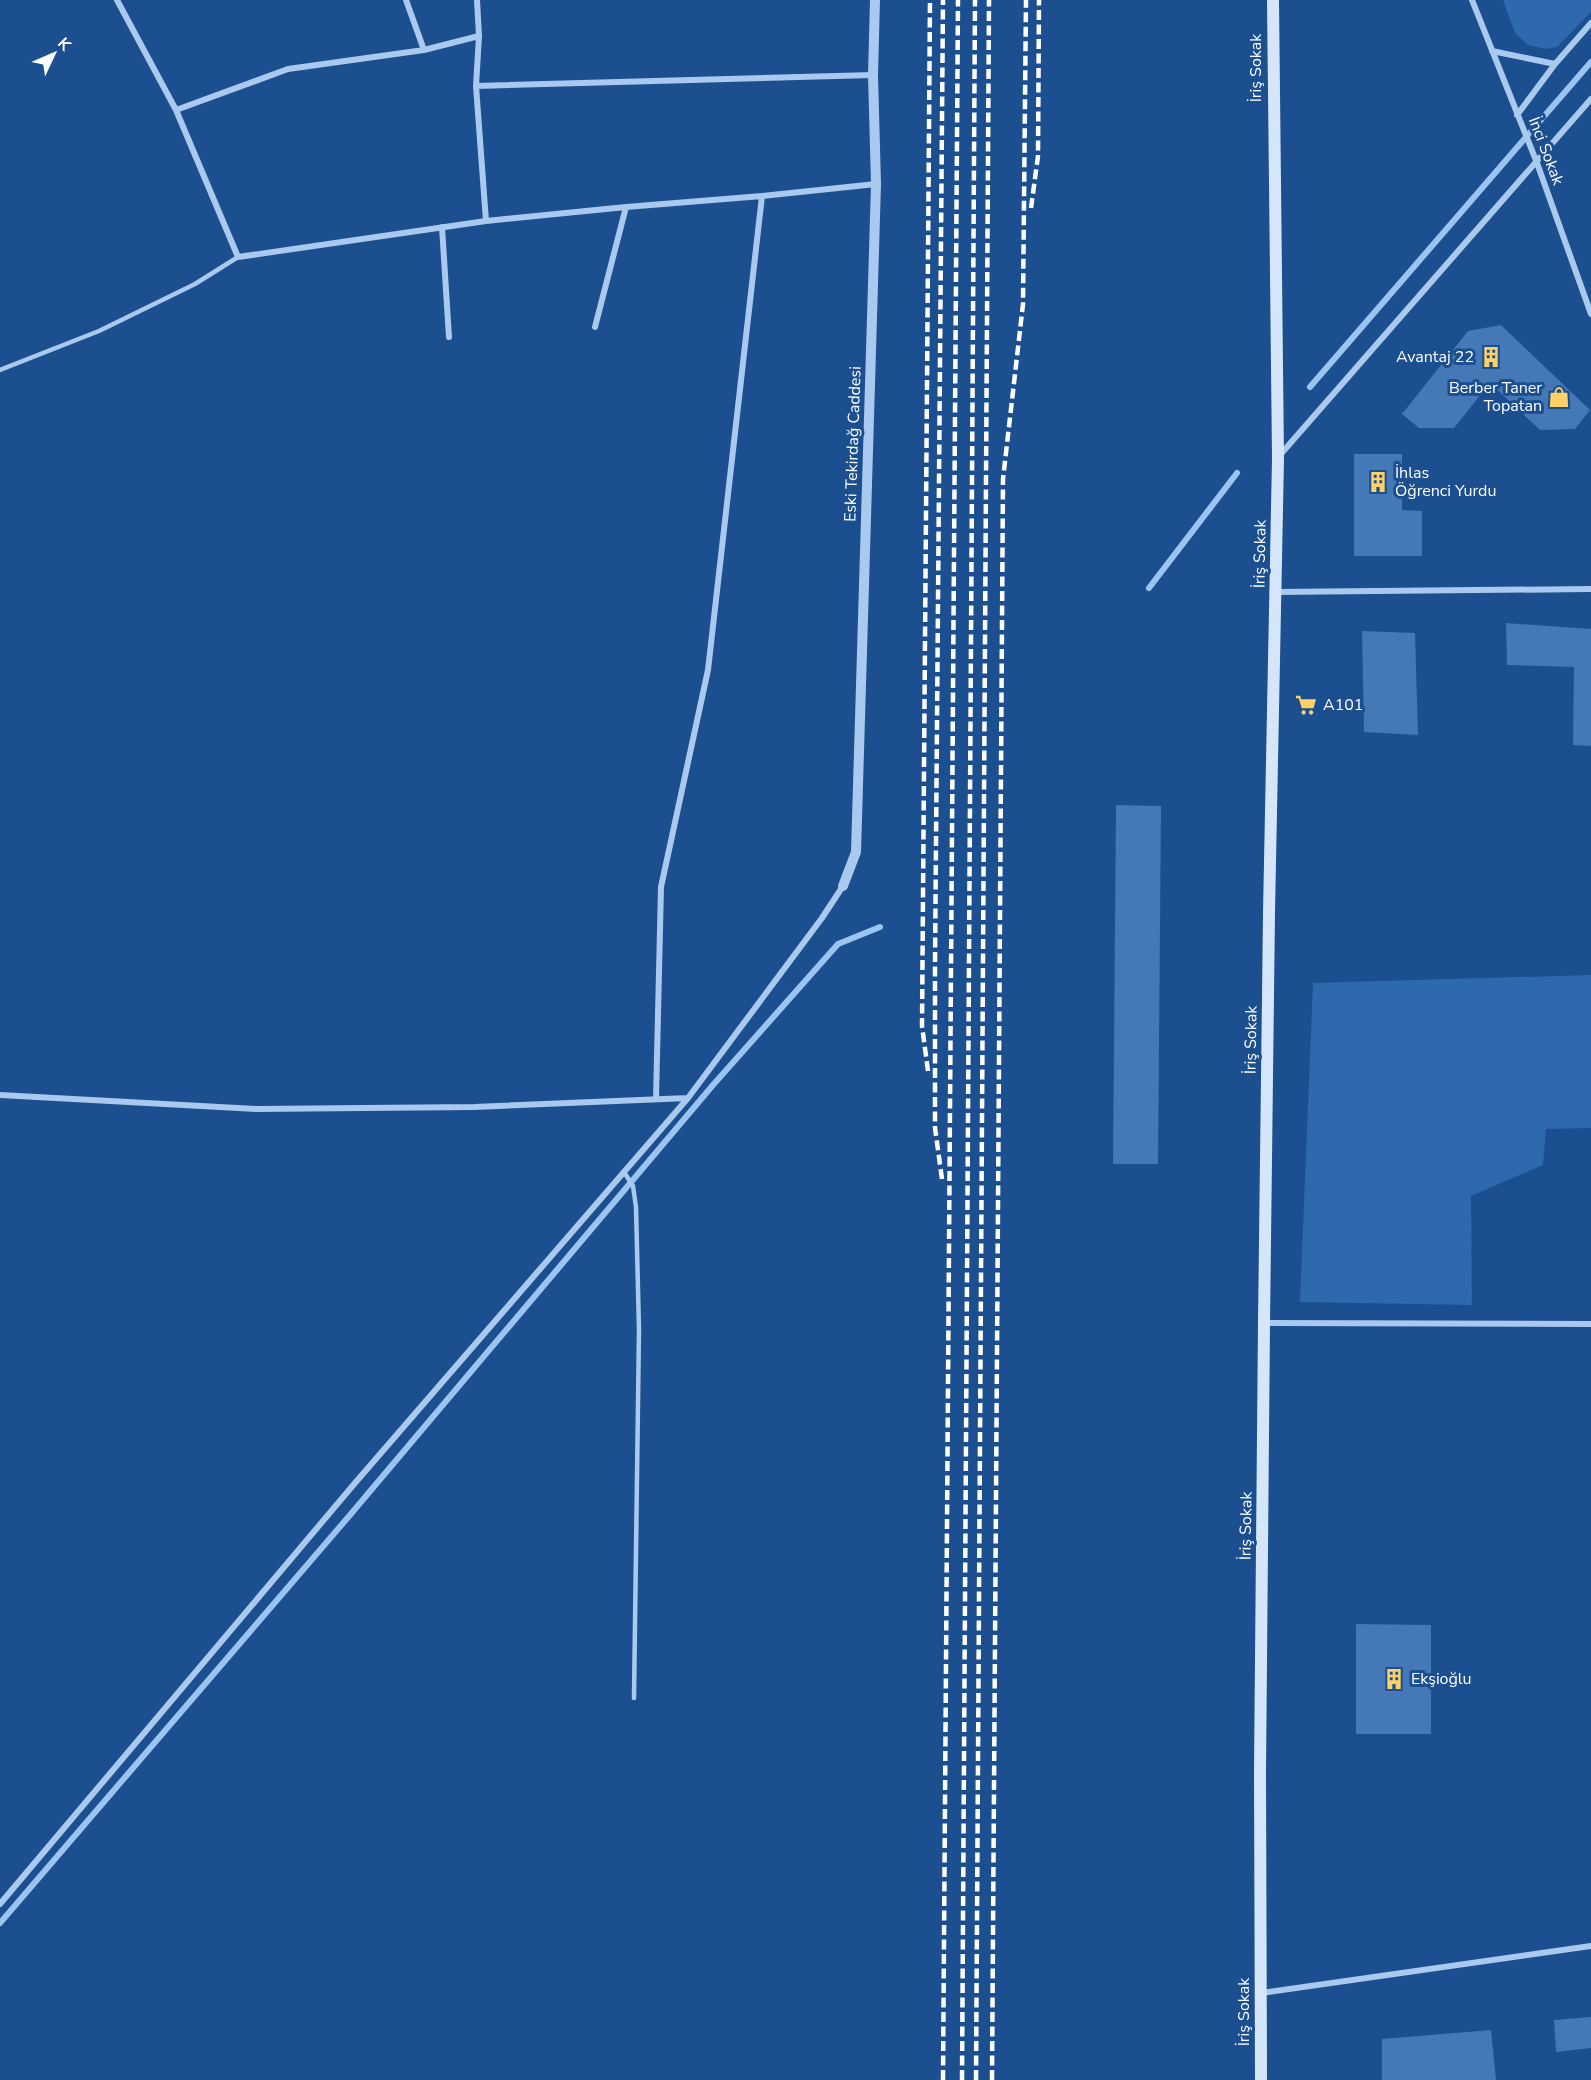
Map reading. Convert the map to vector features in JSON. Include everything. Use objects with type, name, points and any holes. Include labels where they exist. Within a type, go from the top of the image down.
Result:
[{"type":"main road","name":"İriş Sokak","points":[[1261,2080],[1260,1772],[1264,1323],[1278,458],[1273,0]]},
{"type":"street","points":[[117,0],[176,110],[238,257],[486,221],[876,184]]},
{"type":"street","points":[[406,0],[424,50]]},
{"type":"street","points":[[477,0],[479,36],[476,86],[486,221]]},
{"type":"street","name":"Eski Tekirdağ Caddesi","points":[[843,886],[856,852],[876,184],[873,75],[875,0]]},
{"type":"street","name":"İnci Sokak","points":[[1472,0],[1537,163],[1591,314]]},
{"type":"street","points":[[1517,115],[1555,64],[1591,23]]},
{"type":"street","points":[[176,110],[288,69],[424,50],[479,36]]},
{"type":"street","points":[[1492,51],[1555,64]]},
{"type":"street","points":[[476,86],[873,75]]},
{"type":"street","points":[[1278,458],[1591,99]]},
{"type":"street","points":[[656,1100],[661,887],[708,670],[762,196]]},
{"type":"street","points":[[596,327],[626,207]]},
{"type":"street","points":[[442,227],[449,337]]},
{"type":"street","points":[[1276,592],[1591,589]]},
{"type":"street","points":[[0,1904],[355,1483],[688,1098],[822,918],[843,886]]},
{"type":"street","points":[[0,1095],[256,1109],[474,1107],[688,1098]]},
{"type":"street","points":[[1264,1323],[1591,1324]]},
{"type":"street","points":[[1260,1994],[1591,1946]]},
{"type":"lane","points":[[0,370],[99,331],[195,284],[238,257]]},
{"type":"lane","points":[[625,1173],[633,1186],[636,1207],[639,1330],[634,1698]]},
{"type":"shaded area","points":[[1503,0],[1591,0],[1591,12],[1557,47],[1546,49],[1528,45],[1515,33]]},
{"type":"shaded area","points":[[1591,975],[1591,1128],[1546,1129],[1543,1165],[1471,1196],[1472,1305],[1300,1302],[1313,983]]},
{"type":"building","name":"Avantaj 22","points":[[1501,325],[1590,410],[1575,429],[1540,430],[1490,383],[1454,428],[1419,428],[1402,414],[1468,331]]},
{"type":"building","name":"İhlas Öğrenci Yurdu","points":[[1354,454],[1402,454],[1402,510],[1422,511],[1422,556],[1354,556]]},
{"type":"building","points":[[1506,623],[1591,629],[1591,746],[1573,745],[1574,667],[1507,665]]},
{"type":"building","points":[[1362,631],[1415,633],[1418,735],[1364,732]]},
{"type":"building","points":[[1116,805],[1161,806],[1158,1164],[1113,1164]]},
{"type":"building","name":"Ekşioğlu","points":[[1356,1624],[1431,1625],[1431,1734],[1356,1734]]},
{"type":"building","points":[[1591,2017],[1591,2048],[1556,2052],[1554,2020]]},
{"type":"building","points":[[1491,2030],[1496,2080],[1382,2080],[1382,2039]]},
{"type":"waterway","points":[[1310,387],[1591,62]]},
{"type":"waterway","points":[[1149,588],[1237,473]]},
{"type":"waterway","points":[[0,1923],[350,1515],[713,1085],[838,944],[880,927]]},
{"type":"railway","points":[[928,1071],[922,1026],[930,0]]},
{"type":"railway","points":[[942,1179],[935,1128],[935,964],[943,0]]},
{"type":"railway","points":[[943,2080],[958,0]]},
{"type":"railway","points":[[962,2080],[975,0]]},
{"type":"railway","points":[[976,2080],[989,0]]},
{"type":"railway","points":[[992,2080],[1003,479],[1023,304],[1026,0]]},
{"type":"railway","points":[[1031,208],[1038,156],[1039,0]]},
{"type":"place","name":"Avantaj 22","points":[[1491,357]]},
{"type":"place","name":"Berber Taner Topatan","points":[[1559,397]]},
{"type":"place","name":"İhlas Öğrenci Yurdu","points":[[1378,482]]},
{"type":"place","name":"A101","points":[[1306,705]]},
{"type":"place","name":"Ekşioğlu","points":[[1394,1679]]}]
